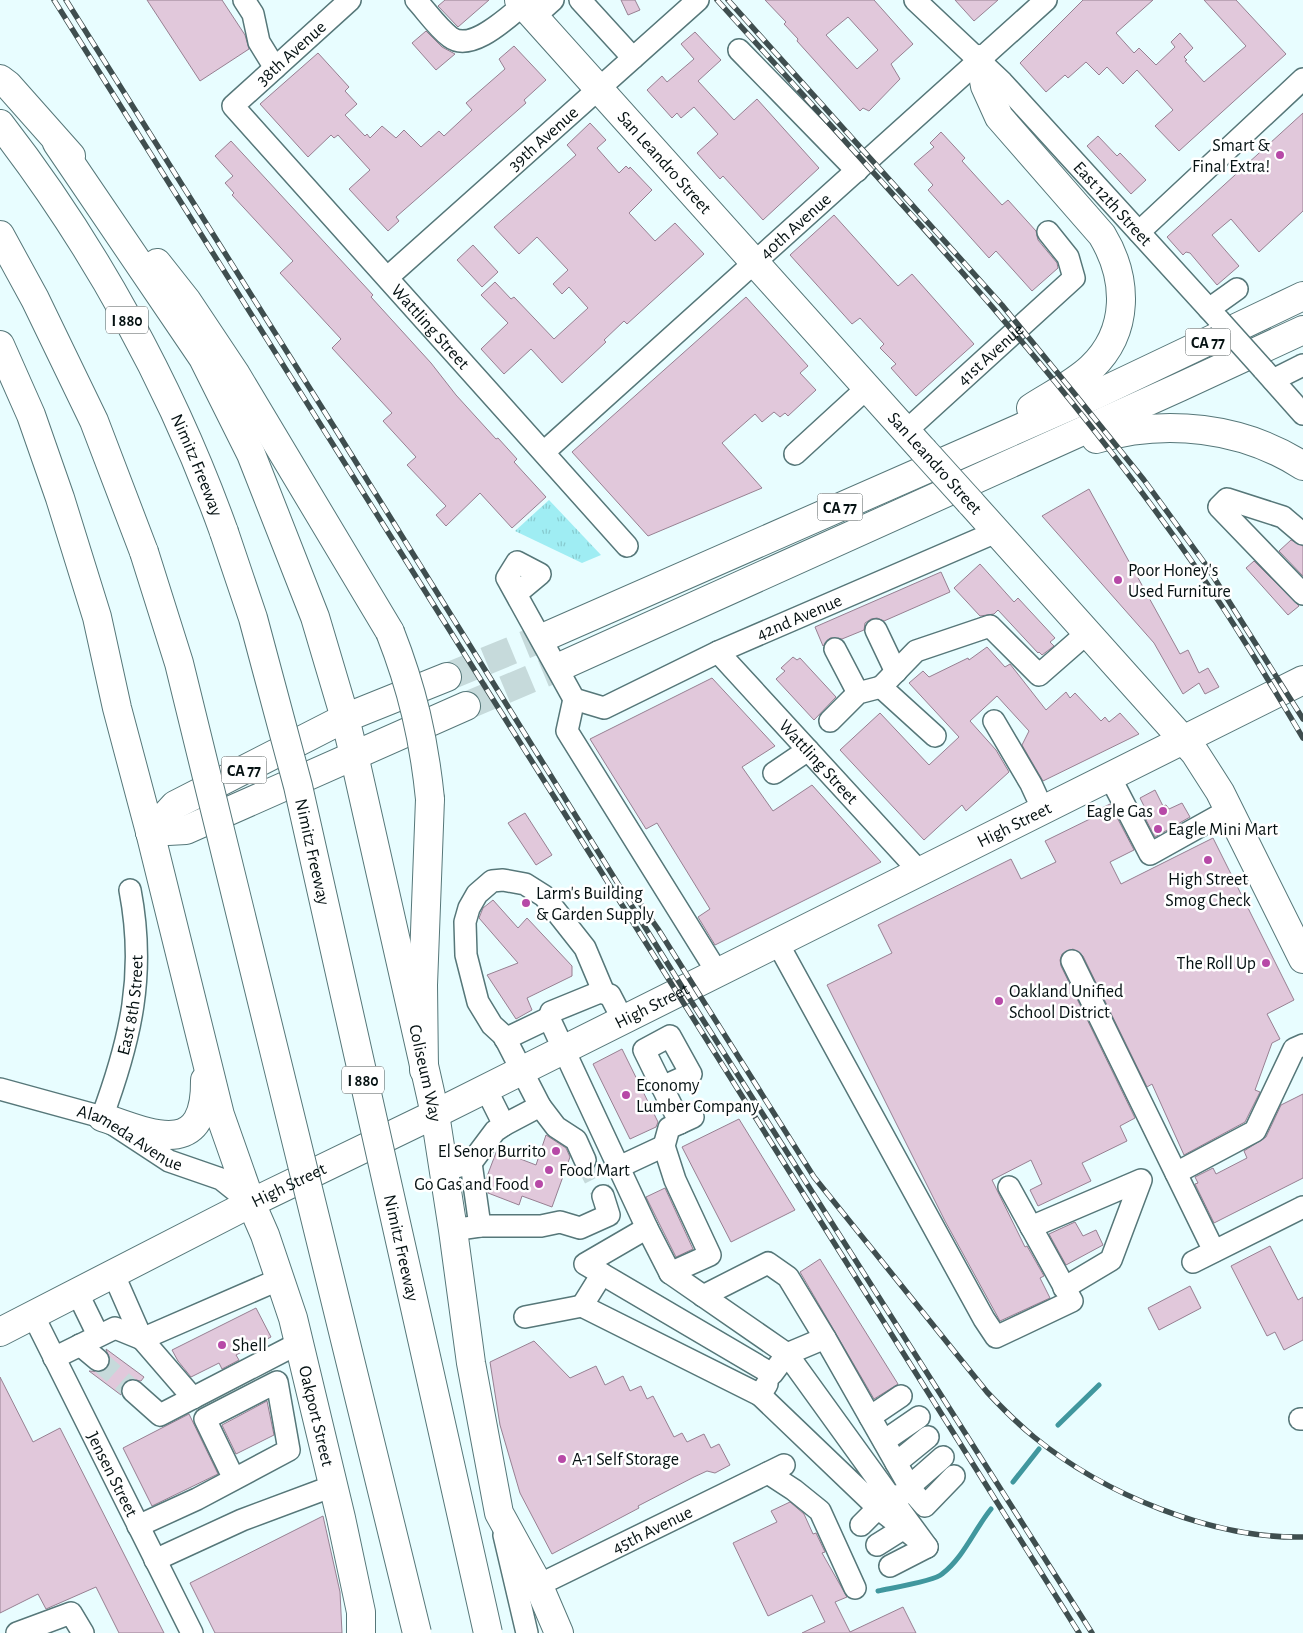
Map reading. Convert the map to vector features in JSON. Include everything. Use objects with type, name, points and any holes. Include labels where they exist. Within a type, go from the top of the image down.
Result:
[{"type":"main road","name":"San Leandro Street","points":[[532,6],[599,89],[1184,741],[1209,774],[1229,810],[1301,952]]},
{"type":"main road","points":[[886,486],[1015,418],[1076,380],[1103,356],[1119,323],[1122,288],[1113,252],[1089,219],[999,117],[984,86],[980,59]]},
{"type":"main road","points":[[0,80],[8,85],[57,143],[91,176],[187,301],[211,335],[390,632],[406,674],[416,708],[426,761],[430,799],[423,985],[424,1070]]},
{"type":"main road","name":"Nimitz Freeway","points":[[0,124],[66,219],[147,355],[205,478],[254,618],[298,786],[488,1633]]},
{"type":"main road","name":"Coliseum Way","points":[[57,143],[203,358],[251,454],[315,617],[346,718],[435,1114],[454,1230],[471,1363],[499,1513],[528,1588],[558,1629]]},
{"type":"main road","points":[[0,235],[35,299],[86,404],[144,552],[179,663],[417,1633]]},
{"type":"main road","name":"CA 77","points":[[550,636],[1100,393],[1303,296]]},
{"type":"main road","name":"CA 77","points":[[566,664],[1180,388],[1303,330]]},
{"type":"main road","points":[[0,346],[31,415],[60,498],[94,608],[117,708],[205,1054],[204,1106],[199,1119],[192,1127],[169,1136],[156,1135],[102,1117]]},
{"type":"main road","points":[[896,515],[1084,443],[1119,433],[1149,429],[1192,429],[1240,437],[1284,454],[1303,466]]},
{"type":"main road","name":"CA 77","points":[[150,832],[175,805],[346,718],[447,677]]},
{"type":"main road","name":"High Street","points":[[0,1332],[251,1203],[486,1089],[1303,680]]},
{"type":"main road","name":"CA 77","points":[[150,832],[186,830],[466,706]]},
{"type":"main road","name":"Oakport Street","points":[[205,1054],[220,1115],[251,1203],[266,1236],[299,1343],[361,1612],[361,1633]]},
{"type":"street","points":[[244,0],[253,14],[259,42],[275,68]]},
{"type":"street","name":"38th Avenue","points":[[233,106],[350,0]]},
{"type":"street","points":[[416,0],[451,38],[463,41],[482,36],[532,6]]},
{"type":"street","points":[[573,0],[572,5],[590,26],[602,25]]},
{"type":"street","points":[[580,0],[633,58]]},
{"type":"street","points":[[592,0],[605,15],[602,25]]},
{"type":"street","name":"39th Avenue","points":[[388,278],[698,0]]},
{"type":"street","name":"East 12th Street","points":[[915,0],[980,59],[1303,414]]},
{"type":"street","name":"40th Avenue","points":[[544,452],[1046,0]]},
{"type":"street","points":[[739,50],[857,171]]},
{"type":"street","points":[[1139,232],[1303,79]]},
{"type":"street","name":"Wattling Street","points":[[233,106],[628,546]]},
{"type":"street","name":"41st Avenue","points":[[914,441],[1074,278],[1068,257],[1048,232]]},
{"type":"street","points":[[1214,314],[1237,290]]},
{"type":"street","points":[[1268,375],[1303,365]]},
{"type":"street","points":[[795,454],[867,388]]},
{"type":"street","points":[[1303,534],[1283,517],[1227,499],[1219,507],[1303,594]]},
{"type":"street","name":"42nd Avenue","points":[[574,699],[604,708],[718,652],[996,532]]},
{"type":"street","points":[[516,594],[574,699],[567,731],[717,972]]},
{"type":"street","points":[[830,721],[858,693],[881,687],[916,651],[990,626],[1039,675],[1087,633]]},
{"type":"street","points":[[876,630],[896,672]]},
{"type":"street","points":[[835,649],[858,693]]},
{"type":"street","name":"Wattling Street","points":[[718,652],[919,871]]},
{"type":"street","points":[[881,687],[935,736]]},
{"type":"street","points":[[994,720],[1032,784],[1043,810]]},
{"type":"street","points":[[774,774],[808,750]]},
{"type":"street","points":[[1110,777],[1150,854],[1229,810]]},
{"type":"street","points":[[585,1160],[576,1140],[556,1127],[540,1106],[505,1039],[484,1013],[478,1002],[466,955],[466,922],[469,908],[477,894],[492,881],[503,880],[525,884],[544,896],[585,948],[604,993]]},
{"type":"street","name":"East 8th Street","points":[[102,1117],[113,1088],[134,1005],[138,946],[130,890]]},
{"type":"street","points":[[777,942],[984,1319],[996,1337],[1072,1301],[1009,1187]]},
{"type":"street","points":[[1072,961],[1214,1252]]},
{"type":"street","points":[[623,1020],[610,995],[604,993],[551,1012],[549,1018],[618,1167],[670,1273],[787,1354],[885,1503],[904,1528],[927,1547]]},
{"type":"street","points":[[505,1039],[549,1018]]},
{"type":"street","points":[[1176,1173],[1255,1131],[1294,1048],[1303,1044]]},
{"type":"street","points":[[662,1087],[686,1120],[669,1128],[664,1146],[675,1180],[710,1255],[670,1273]]},
{"type":"street","name":"Alameda Avenue","points":[[0,1089],[102,1117],[169,1161],[221,1178],[251,1203]]},
{"type":"street","points":[[486,1089],[504,1125]]},
{"type":"street","points":[[444,1170],[471,1163],[495,1131],[540,1106]]},
{"type":"street","points":[[618,1167],[664,1146]]},
{"type":"street","points":[[471,1163],[480,1226]]},
{"type":"street","points":[[1031,1227],[1141,1180],[1111,1260],[1064,1288]]},
{"type":"street","points":[[454,1230],[480,1226],[541,1226],[560,1222],[580,1228],[610,1215],[603,1196]]},
{"type":"street","points":[[1193,1262],[1303,1207]]},
{"type":"street","points":[[647,1228],[586,1264],[772,1374]]},
{"type":"street","points":[[703,1296],[768,1263],[788,1277],[896,1463],[911,1488],[925,1506],[954,1476]]},
{"type":"street","points":[[113,1274],[142,1338],[192,1398]]},
{"type":"street","points":[[582,1306],[602,1274]]},
{"type":"street","points":[[54,1358],[114,1328],[142,1338],[280,1279]]},
{"type":"street","points":[[77,1292],[89,1340],[98,1360]]},
{"type":"street","points":[[525,1317],[582,1306],[760,1395],[885,1503],[927,1547]]},
{"type":"street","name":"Jensen Street","points":[[33,1315],[192,1633]]},
{"type":"street","points":[[760,1395],[772,1374],[787,1354],[825,1338]]},
{"type":"street","points":[[133,1391],[160,1415],[299,1343]]},
{"type":"street","points":[[234,1479],[205,1418],[277,1382],[306,1372]]},
{"type":"street","points":[[138,1526],[289,1450],[277,1382]]},
{"type":"street","points":[[870,1417],[901,1396]]},
{"type":"street","points":[[884,1441],[919,1417]]},
{"type":"street","points":[[288,1440],[319,1428]]},
{"type":"street","points":[[896,1463],[928,1437]]},
{"type":"street","points":[[861,1525],[885,1503],[911,1488],[943,1457]]},
{"type":"street","name":"45th Avenue","points":[[528,1588],[776,1469],[794,1490],[820,1511],[855,1588]]},
{"type":"street","points":[[155,1560],[242,1520],[333,1486]]},
{"type":"street","points":[[878,1545],[904,1528]]},
{"type":"street","points":[[890,1566],[927,1547]]},
{"type":"street","name":"Coliseum Way","points":[[527,1633],[528,1588]]},
{"type":"street","points":[[18,1633],[71,1613],[83,1633]]},
{"type":"green space","points":[[549,500],[601,555],[582,563],[515,531]]},
{"type":"building","points":[[147,0],[222,0],[245,35],[249,49],[200,81]]},
{"type":"building","points":[[445,0],[489,0],[458,27],[438,6]]},
{"type":"building","points":[[621,0],[635,0],[640,10],[628,15]]},
{"type":"building","points":[[765,0],[874,0],[913,44],[891,64],[900,79],[869,111],[863,108],[860,111],[797,41],[798,39],[784,24],[786,22]],"holes":[[[848,17],[878,50],[857,69],[826,35]]]},
{"type":"building","points":[[955,0],[998,0],[974,21]]},
{"type":"building","points":[[1083,0],[1153,0],[1116,33],[1134,53],[1139,48],[1156,65],[1175,47],[1171,42],[1180,33],[1193,48],[1184,57],[1187,60],[1185,61],[1204,82],[1246,46],[1204,0],[1236,0],[1286,54],[1179,151],[1155,126],[1173,110],[1137,70],[1123,84],[1107,67],[1099,75],[1086,62],[1068,78],[1065,75],[1046,92],[1020,63]]},
{"type":"building","points":[[426,31],[442,47],[455,54],[436,70],[412,43]]},
{"type":"building","points":[[695,32],[721,60],[698,81],[734,120],[757,99],[819,168],[763,220],[723,176],[720,179],[697,153],[718,134],[694,107],[681,118],[677,113],[672,118],[647,90],[662,76],[667,82],[694,59],[681,44]]},
{"type":"building","points":[[514,46],[546,80],[524,100],[526,103],[396,217],[399,221],[388,231],[349,189],[370,170],[338,135],[334,138],[331,135],[308,157],[260,104],[318,53],[349,87],[345,91],[357,104],[345,115],[365,136],[367,134],[370,138],[382,126],[396,138],[404,130],[421,147],[439,131],[444,136],[472,110],[466,103],[505,69],[499,59]]},
{"type":"building","name":"Smart & Final Extra!","points":[[1303,113],[1303,211],[1259,252],[1231,219],[1212,235],[1239,266],[1217,285],[1190,253],[1186,252],[1183,255],[1167,237]]},
{"type":"building","points":[[590,123],[606,140],[597,148],[619,173],[626,166],[629,169],[630,167],[652,190],[629,213],[655,241],[675,223],[704,254],[627,324],[624,321],[604,340],[606,342],[562,383],[531,349],[504,374],[481,349],[508,323],[481,295],[495,282],[511,299],[514,297],[554,339],[588,308],[569,287],[562,294],[553,284],[568,270],[537,237],[519,254],[494,227],[576,155],[567,145]]},
{"type":"building","points":[[941,132],[965,158],[962,161],[1002,205],[1008,200],[1036,231],[1038,240],[1057,263],[1058,268],[1032,291],[996,251],[989,258],[928,190],[933,185],[914,164],[934,147],[930,143]]},
{"type":"building","points":[[1098,136],[1117,156],[1120,153],[1146,180],[1131,194],[1087,146]]},
{"type":"building","points":[[231,141],[373,295],[371,297],[431,363],[456,395],[517,459],[514,462],[546,497],[512,528],[480,493],[446,526],[436,515],[446,506],[407,465],[416,457],[383,421],[392,413],[332,348],[341,339],[280,273],[293,261],[232,195],[234,193],[225,183],[233,176],[215,156]]},
{"type":"building","points":[[834,215],[898,286],[912,274],[974,344],[916,396],[891,368],[896,364],[880,348],[884,344],[860,318],[852,324],[790,255]]},
{"type":"building","points":[[473,245],[498,272],[482,287],[457,260]]},
{"type":"building","points":[[746,297],[808,366],[800,373],[816,390],[788,416],[785,413],[780,417],[774,412],[762,422],[755,414],[722,443],[762,488],[648,536],[572,452]]},
{"type":"building","name":"Poor Honey's Used Furniture","points":[[1089,489],[1180,654],[1188,650],[1199,673],[1208,668],[1219,687],[1205,694],[1199,683],[1183,694],[1154,643],[1042,516]]},
{"type":"building","points":[[1291,540],[1303,546],[1303,576],[1279,551]]},
{"type":"building","points":[[1254,561],[1299,606],[1288,615],[1246,568]]},
{"type":"building","points":[[980,564],[1014,602],[1018,598],[1055,638],[1050,642],[1054,646],[1042,655],[1038,653],[998,610],[994,614],[980,616],[954,588]]},
{"type":"building","points":[[941,572],[950,592],[884,621],[877,618],[871,619],[865,623],[864,630],[842,639],[830,638],[823,646],[815,627]]},
{"type":"building","points":[[987,647],[1005,667],[1010,664],[1046,710],[1066,692],[1070,698],[1075,693],[1101,721],[1105,717],[1109,722],[1120,713],[1139,734],[1043,781],[1022,745],[1029,731],[997,696],[970,721],[996,750],[1009,772],[966,811],[962,805],[924,840],[840,750],[880,713],[929,765],[959,737],[909,683],[923,671],[929,677],[968,658],[969,660]]},
{"type":"building","points":[[793,657],[797,660],[800,658],[836,697],[814,720],[776,679],[785,671],[781,668]]},
{"type":"building","points":[[712,678],[775,746],[742,767],[773,811],[812,785],[881,862],[715,945],[698,917],[710,909],[657,823],[646,829],[590,739]]},
{"type":"building","points":[[1155,790],[1163,806],[1166,805],[1169,809],[1182,803],[1190,817],[1155,837],[1144,816],[1148,814],[1140,798]]},
{"type":"building","points":[[1110,804],[1134,850],[1110,862],[1121,884],[1213,838],[1294,1000],[1267,1014],[1280,1039],[1272,1043],[1255,1090],[1260,1092],[1245,1122],[1184,1155],[1152,1084],[1147,1087],[1083,956],[1073,949],[1062,954],[1061,966],[1135,1118],[1120,1126],[1127,1141],[1082,1163],[1091,1181],[1038,1206],[1030,1190],[1042,1184],[1031,1160],[992,1180],[1025,1247],[1027,1246],[1044,1276],[1040,1278],[1050,1298],[1000,1321],[945,1221],[827,985],[892,953],[878,925],[1011,859],[1021,879],[1056,862],[1045,841],[1096,816],[1094,812]]},
{"type":"building","points":[[525,813],[552,855],[536,865],[508,823]]},
{"type":"building","points":[[493,900],[518,928],[527,918],[572,966],[572,976],[527,998],[532,1010],[516,1019],[487,975],[518,963],[479,918],[483,908]]},
{"type":"building","name":"Economy Lumber Company","points":[[622,1049],[658,1122],[656,1127],[630,1139],[593,1064]]},
{"type":"building","points":[[1303,1094],[1303,1178],[1214,1223],[1195,1184],[1198,1183],[1195,1177],[1213,1168],[1216,1174],[1247,1158],[1244,1151],[1266,1137],[1281,1105]]},
{"type":"building","points":[[739,1119],[795,1210],[731,1242],[682,1147]]},
{"type":"building","points":[[546,1135],[566,1148],[570,1157],[552,1207],[522,1196],[519,1205],[488,1193],[486,1179],[497,1150],[536,1165]]},
{"type":"building","points":[[665,1188],[693,1249],[676,1257],[646,1197]]},
{"type":"building","points":[[1075,1222],[1083,1236],[1096,1230],[1103,1245],[1066,1265],[1049,1234]]},
{"type":"building","points":[[1270,1246],[1298,1300],[1303,1297],[1303,1340],[1284,1350],[1275,1332],[1267,1336],[1231,1266]]},
{"type":"building","points":[[820,1259],[898,1384],[874,1399],[800,1272]]},
{"type":"building","points":[[1190,1286],[1201,1308],[1159,1330],[1148,1308]]},
{"type":"building","points":[[256,1308],[271,1337],[236,1355],[239,1360],[222,1369],[219,1363],[191,1377],[172,1350]]},
{"type":"building","name":"A-1 Self Storage","points":[[534,1341],[570,1378],[596,1366],[605,1385],[623,1376],[630,1391],[641,1386],[647,1399],[653,1396],[674,1437],[682,1433],[687,1442],[704,1434],[711,1448],[719,1444],[730,1465],[715,1473],[707,1471],[694,1477],[552,1554],[520,1493],[500,1425],[490,1362]]},
{"type":"building","points":[[106,1349],[144,1377],[141,1381],[130,1379],[124,1382],[121,1388],[121,1395],[89,1371],[102,1372],[108,1368],[110,1362]]},
{"type":"building","points":[[0,1377],[33,1442],[60,1428],[164,1633],[119,1633],[96,1587],[46,1609],[38,1594],[0,1613]]},
{"type":"building","points":[[267,1401],[274,1435],[236,1454],[222,1425]]},
{"type":"building","points":[[189,1414],[218,1474],[152,1506],[123,1448]]},
{"type":"building","points":[[790,1502],[804,1514],[813,1534],[816,1533],[825,1552],[822,1553],[847,1597],[835,1602],[850,1632],[903,1607],[916,1633],[802,1633],[825,1622],[812,1595],[768,1616],[733,1543],[777,1522],[771,1511]]},
{"type":"building","points":[[323,1516],[340,1592],[342,1633],[215,1633],[190,1583]]},
{"type":"waterway","points":[[1058,1425],[1099,1385]]},
{"type":"waterway","points":[[1013,1482],[1039,1449]]},
{"type":"waterway","points":[[878,1591],[938,1577],[957,1560],[991,1509]]},
{"type":"tunnel","points":[[447,677],[549,635]]},
{"type":"tunnel","points":[[466,706],[566,664]]},
{"type":"tunnel","points":[[585,1160],[603,1196]]},
{"type":"tunnel","points":[[98,1360],[133,1391]]},
{"type":"railway","points":[[54,0],[1079,1633]]},
{"type":"railway","points":[[66,0],[684,990],[1092,1633]]},
{"type":"railway","points":[[717,0],[905,207],[1027,348],[1086,420],[1143,494],[1197,569],[1265,674],[1303,738]]},
{"type":"railway","points":[[728,0],[1002,305],[1144,480],[1206,565],[1303,719]]},
{"type":"railway","points":[[634,895],[658,929],[814,1177],[987,1392],[1010,1415],[1034,1437],[1062,1458],[1093,1477],[1161,1509],[1196,1521],[1232,1530],[1268,1536],[1303,1537]]},
{"type":"place","name":"Smart & Final Extra!","points":[[1280,155]]},
{"type":"place","name":"Poor Honey's Used Furniture","points":[[1118,580]]},
{"type":"place","name":"Eagle Gas","points":[[1163,811]]},
{"type":"place","name":"Eagle Mini Mart","points":[[1158,829]]},
{"type":"place","name":"High Street Smog Check","points":[[1208,860]]},
{"type":"place","name":"Larm's Building & Garden Supply","points":[[526,903]]},
{"type":"place","name":"The Roll Up","points":[[1266,963]]},
{"type":"place","name":"Oakland Unified School District","points":[[999,1001]]},
{"type":"place","name":"Economy Lumber Company","points":[[626,1095]]},
{"type":"place","name":"El Senor Burrito","points":[[556,1151]]},
{"type":"place","name":"Food Mart","points":[[549,1170]]},
{"type":"place","name":"Go Gas and Food","points":[[539,1184]]},
{"type":"place","name":"Shell","points":[[222,1345]]},
{"type":"place","name":"A-1 Self Storage","points":[[562,1459]]}]
